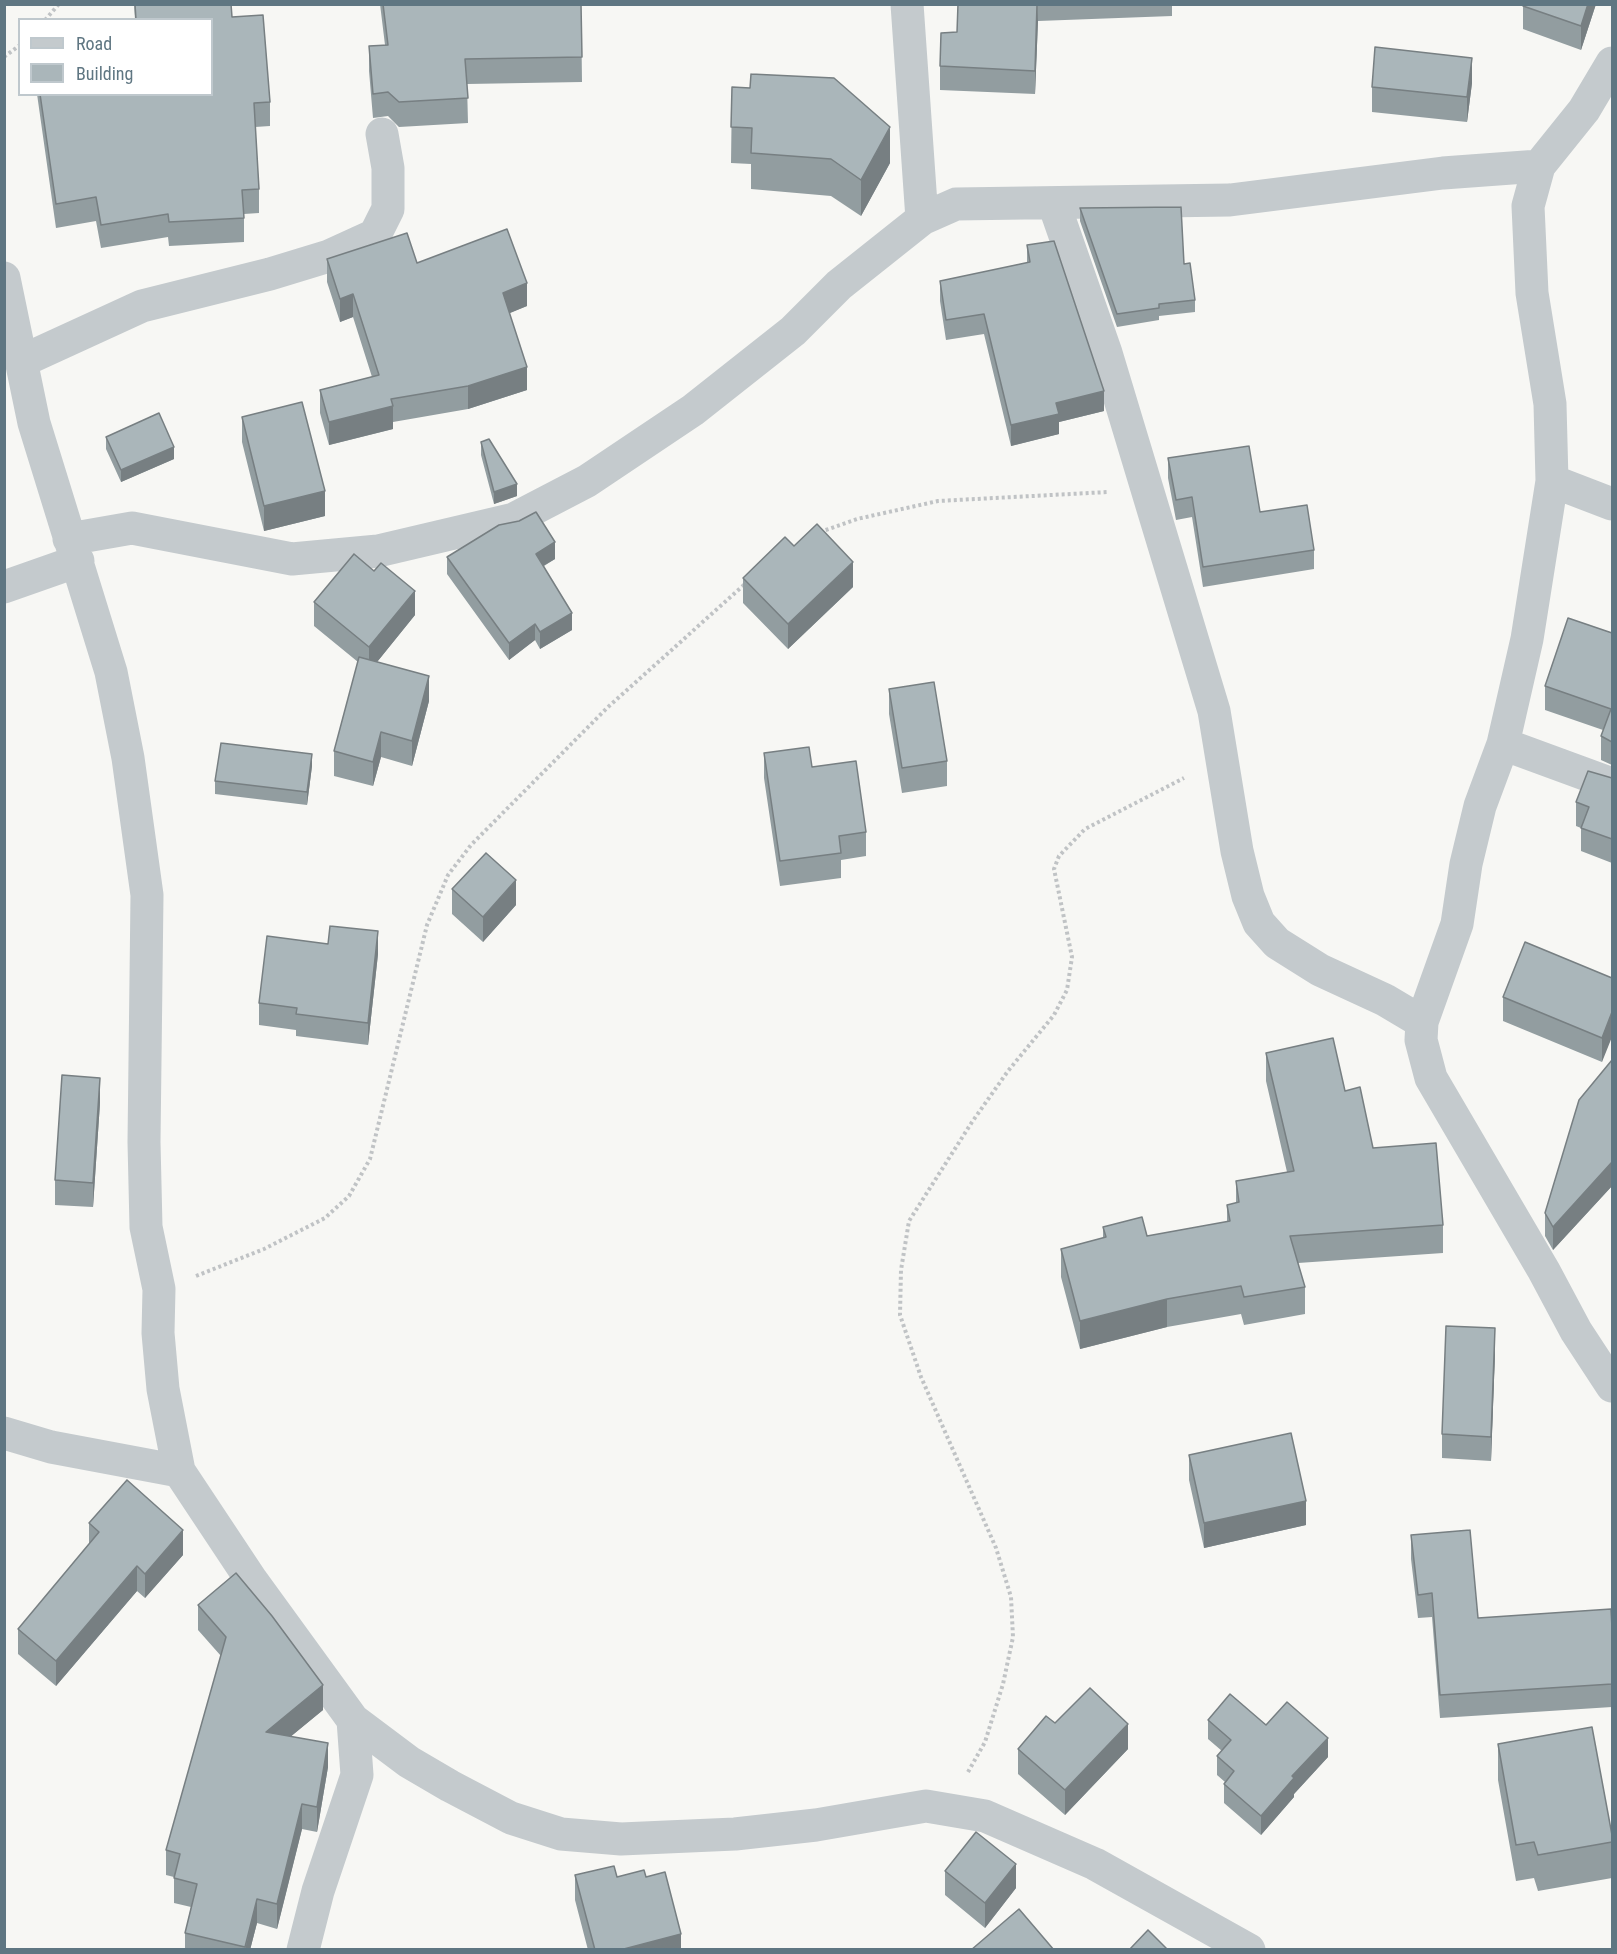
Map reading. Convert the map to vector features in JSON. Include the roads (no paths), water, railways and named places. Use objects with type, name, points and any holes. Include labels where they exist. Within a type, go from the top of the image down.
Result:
[{"type":"street","points":[[907,4],[922,219]]},
{"type":"street","points":[[1612,63],[1584,110],[1539,166],[1528,206],[1532,293],[1550,404],[1552,481],[1527,639],[1503,744],[1480,806],[1466,864],[1457,924],[1422,1023],[1421,1040],[1431,1078],[1544,1271],[1576,1331],[1612,1386]]},
{"type":"street","points":[[22,361],[142,306],[270,274],[329,256],[375,235],[388,209],[388,168],[382,134]]},
{"type":"street","points":[[4,587],[74,550],[132,528],[291,559],[378,551],[514,519],[587,481],[693,410],[793,332],[839,285],[922,219],[956,204],[1230,200],[1443,173],[1539,166]]},
{"type":"street","points":[[1054,204],[1106,353],[1214,711],[1237,851],[1248,896],[1259,923],[1277,943],[1320,970],[1385,1000],[1422,1023]]},
{"type":"street","points":[[4,278],[42,456],[74,550],[111,672],[128,758],[147,895],[144,1142],[146,1227],[159,1289],[158,1332],[163,1389],[179,1471],[252,1581],[353,1720],[409,1762],[450,1786],[512,1818],[561,1834],[621,1839],[735,1834],[816,1825],[926,1806],[985,1816],[1095,1864],[1249,1950]]},
{"type":"street","points":[[1552,481],[1612,504]]},
{"type":"street","points":[[1503,744],[1612,784]]},
{"type":"street","points":[[4,1433],[51,1447],[179,1471]]},
{"type":"street","points":[[303,1950],[318,1891],[357,1775],[353,1720]]}]
